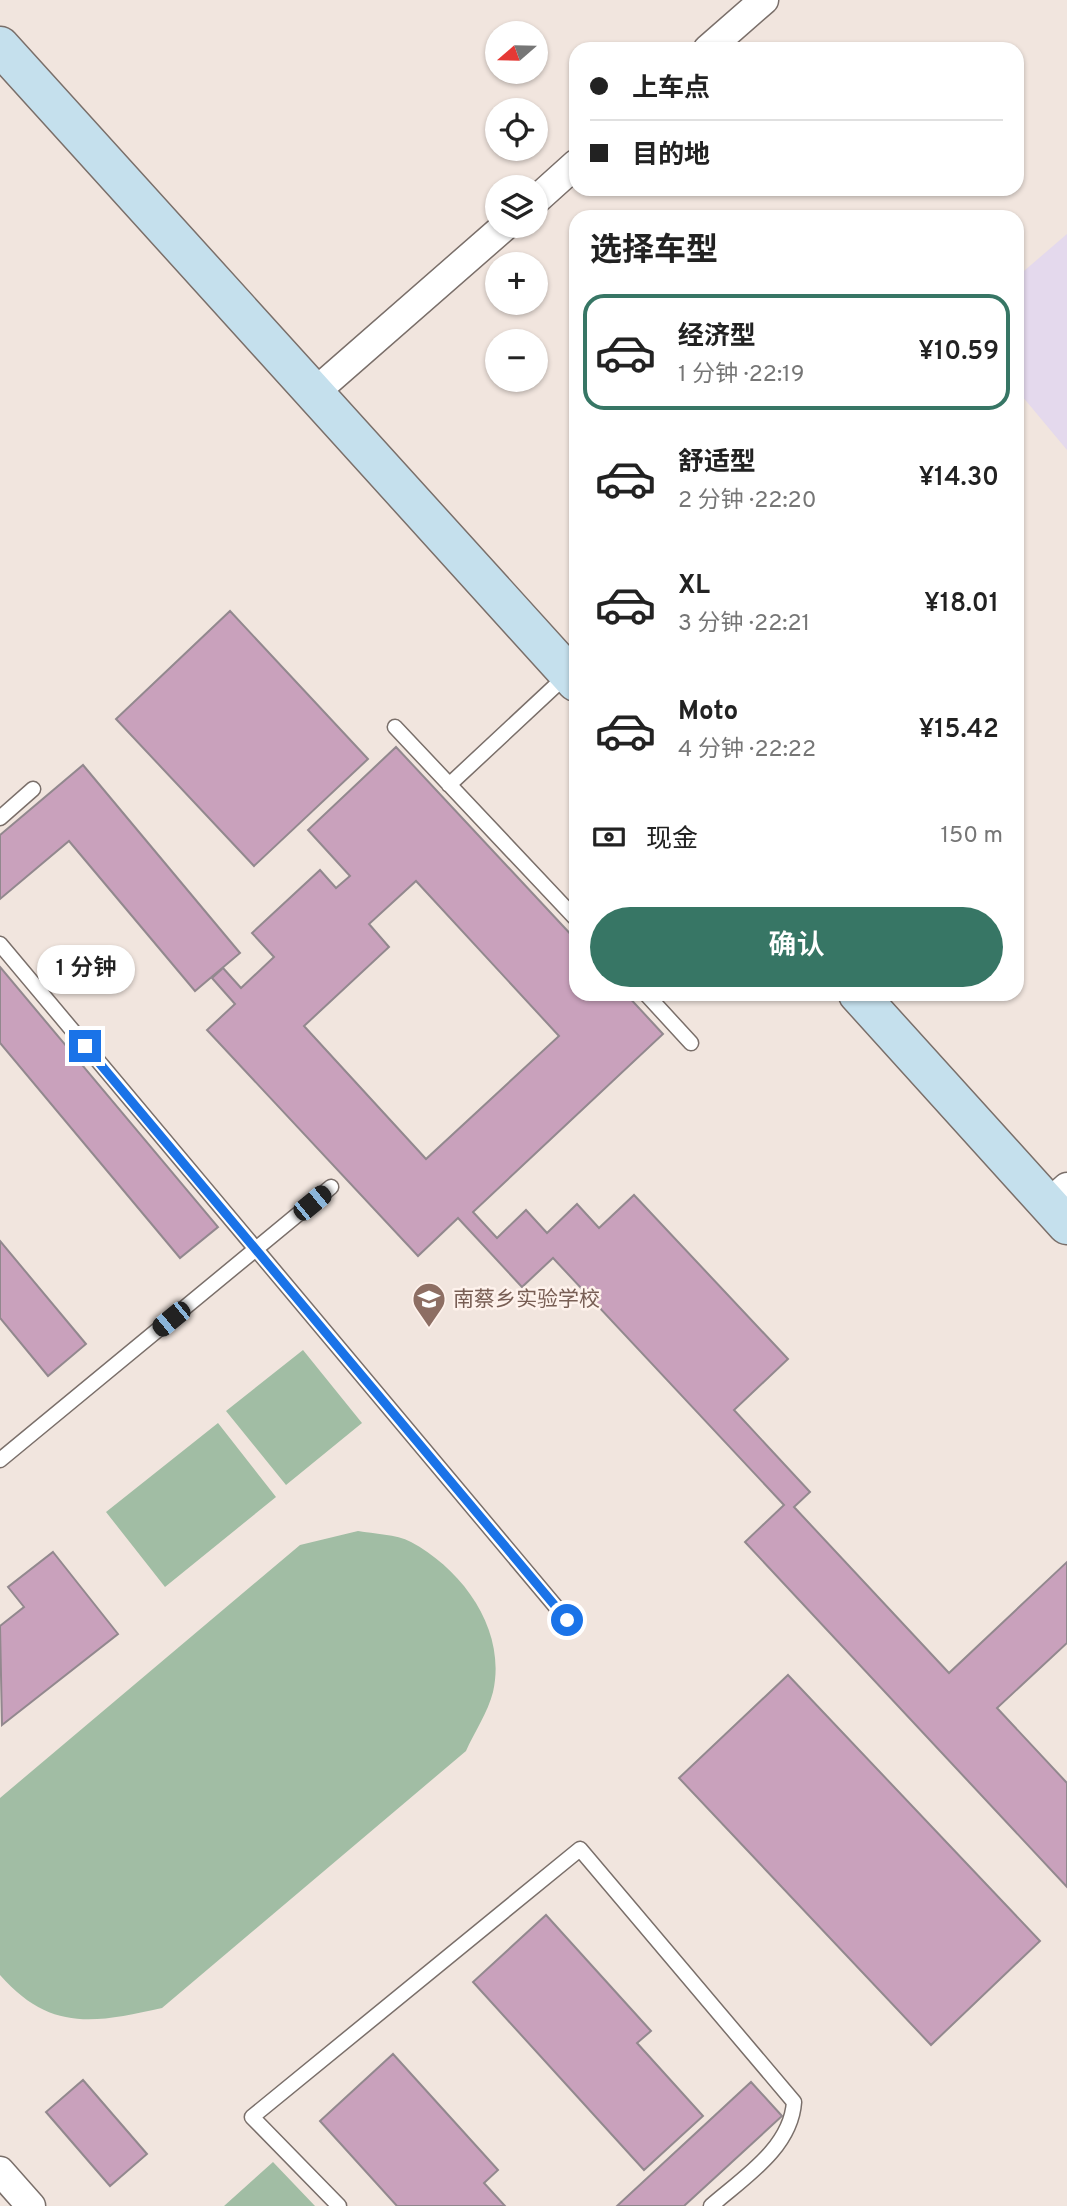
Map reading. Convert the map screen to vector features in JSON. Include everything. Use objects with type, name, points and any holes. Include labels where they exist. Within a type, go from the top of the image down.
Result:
[{"type":"street","points":[[716,42],[764,0]]},
{"type":"street","points":[[0,46],[569,675]]},
{"type":"street","points":[[548,189],[569,170]]},
{"type":"street","points":[[314,393],[492,238]]},
{"type":"street","points":[[865,1001],[1060,1205]]},
{"type":"street","points":[[0,2172],[31,2206]]},
{"type":"lane","points":[[449,785],[569,681]]},
{"type":"lane","points":[[395,727],[569,912]]},
{"type":"lane","points":[[0,818],[33,789]]},
{"type":"lane","points":[[0,944],[567,1620]]},
{"type":"lane","points":[[652,1001],[691,1043]]},
{"type":"lane","points":[[0,1460],[331,1187]]},
{"type":"lane","points":[[339,2206],[252,2117],[580,1849],[794,2102],[793,2120],[781,2142],[710,2206]]},
{"type":"shaded area","points":[[1067,234],[1067,450],[1024,398],[1024,271]]},
{"type":"green space","points":[[303,1350],[362,1423],[286,1485],[226,1411]]},
{"type":"green space","points":[[218,1423],[276,1497],[165,1587],[106,1512]]},
{"type":"green space","points":[[358,1531],[411,1542],[448,1569],[477,1604],[487,1625],[496,1669],[491,1700],[466,1751],[162,2008],[115,2017],[75,2019],[37,2006],[0,1975],[0,1798],[300,1545]]},
{"type":"green space","points":[[273,2162],[315,2206],[224,2206]]},
{"type":"building","points":[[230,611],[368,759],[254,866],[116,719]]},
{"type":"building","points":[[396,747],[569,932],[569,1001],[632,1001],[663,1034],[473,1212],[497,1238],[526,1210],[547,1233],[577,1204],[599,1228],[634,1195],[788,1359],[734,1410],[810,1492],[794,1507],[949,1673],[1067,1562],[1067,1643],[997,1708],[1067,1783],[1067,1887],[745,1542],[784,1505],[553,1258],[522,1287],[458,1218],[418,1256],[207,1030],[235,1004],[212,978],[223,968],[241,988],[274,957],[252,933],[320,870],[336,888],[350,876],[308,830]],"holes":[[[416,881],[559,1036],[426,1159],[304,1026],[389,947],[369,924]]]},
{"type":"building","points":[[83,765],[240,953],[195,991],[69,841],[0,899],[0,835]]},
{"type":"building","points":[[0,967],[218,1227],[180,1258],[0,1043]]},
{"type":"building","points":[[0,1241],[86,1344],[48,1376],[0,1318]]},
{"type":"building","points":[[53,1552],[118,1634],[2,1725],[0,1626],[24,1607],[8,1587]]},
{"type":"building","points":[[788,1675],[1040,1941],[931,2045],[679,1778]]},
{"type":"building","points":[[546,1915],[651,2031],[637,2043],[703,2116],[644,2170],[473,1982]]},
{"type":"building","points":[[393,2054],[498,2170],[484,2183],[505,2206],[397,2206],[320,2121]]},
{"type":"building","points":[[83,2080],[147,2154],[110,2186],[46,2112]]},
{"type":"building","points":[[751,2082],[782,2116],[684,2206],[617,2206]]},
{"type":"place","name":"南蔡乡实验学校","points":[[429,1329]]},
{"type":"route","points":[[85,1046],[567,1620]]}]
